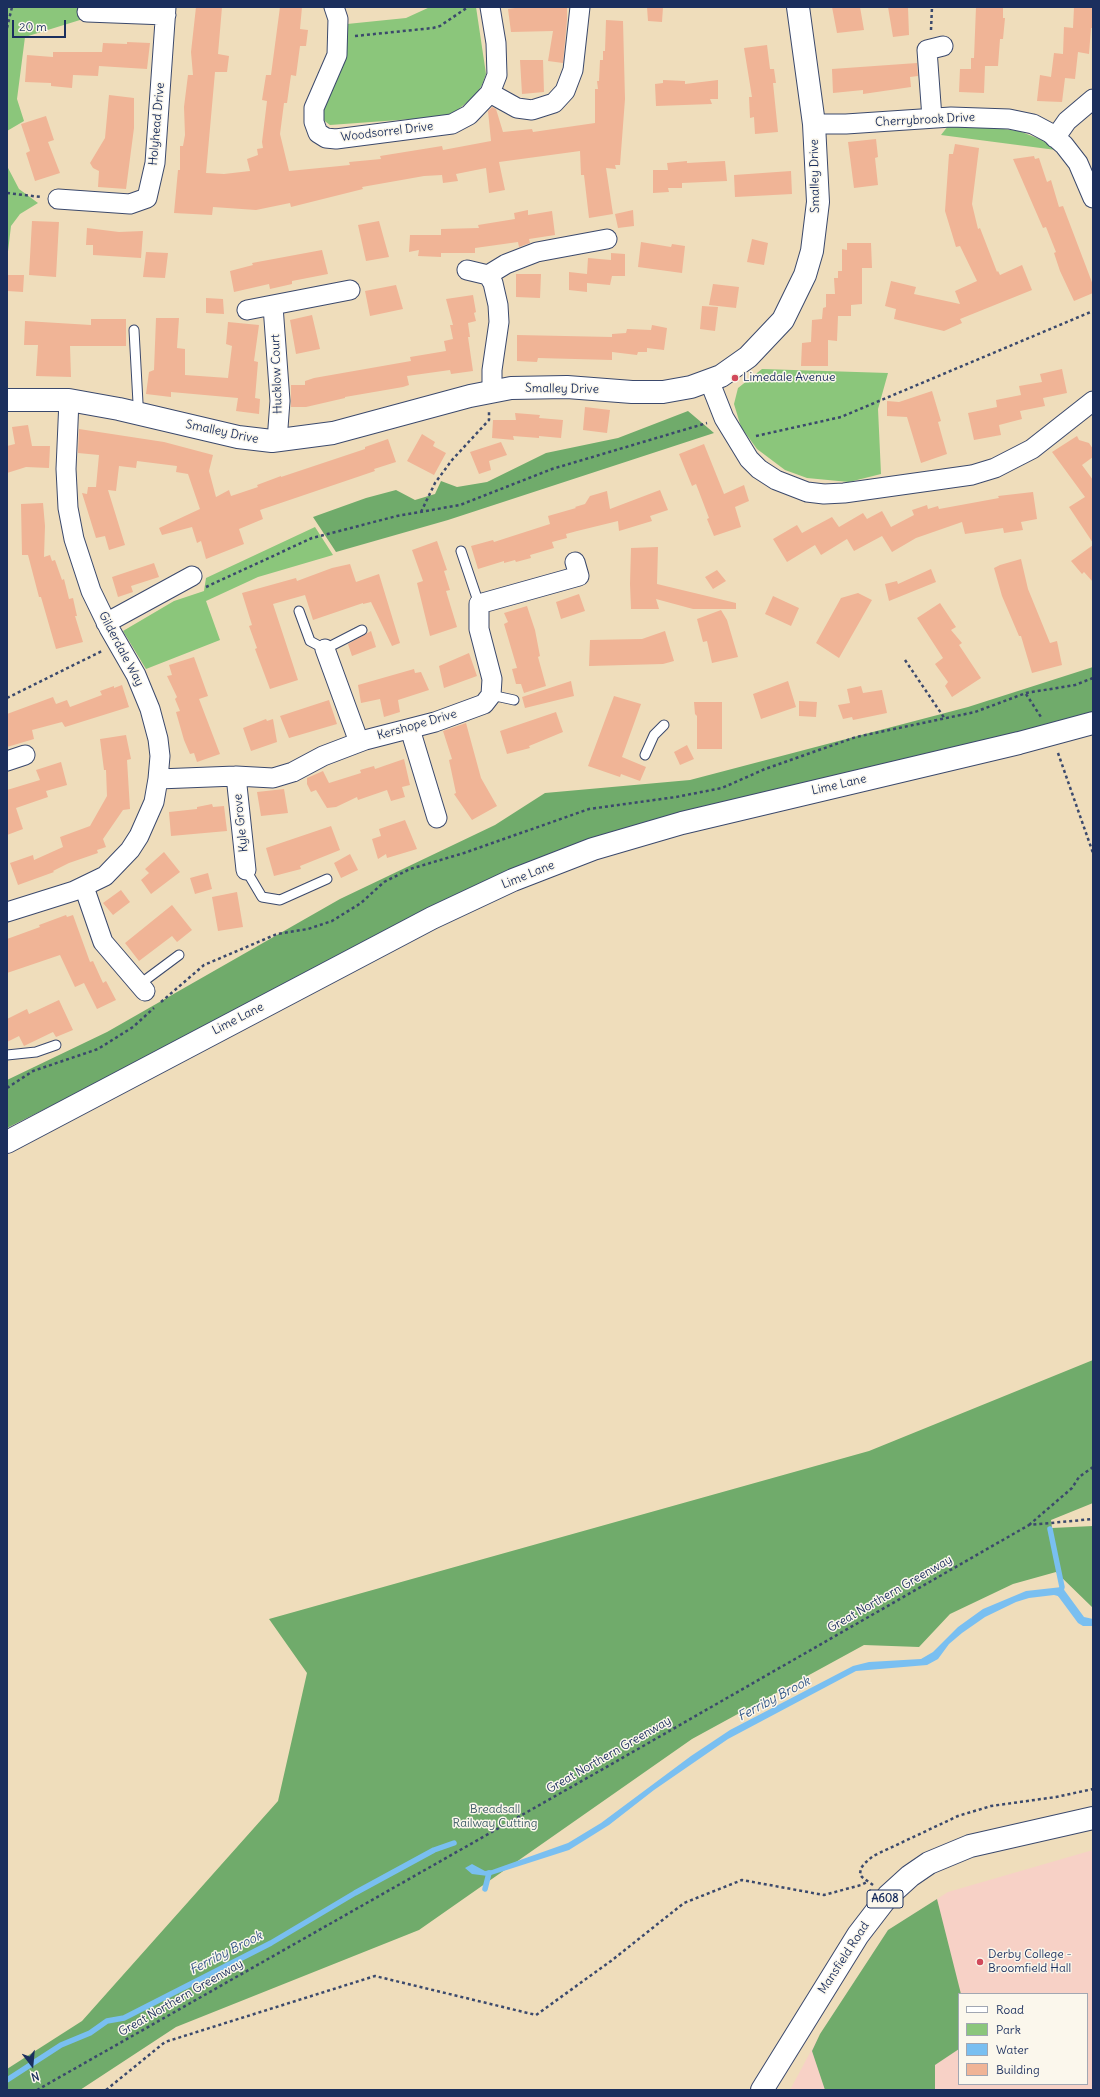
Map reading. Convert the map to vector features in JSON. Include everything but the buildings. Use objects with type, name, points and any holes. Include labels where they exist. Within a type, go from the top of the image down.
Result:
[{"type":"street","name":"Woodsorrel Drive","points":[[334,7],[338,18],[336,54],[314,108],[314,122],[318,134],[326,138],[336,139],[452,124],[469,115],[490,94],[497,75],[497,60],[490,7]]},
{"type":"street","points":[[490,94],[517,108],[532,110],[554,103],[565,91],[573,70],[580,7]]},
{"type":"street","name":"Smalley Drive","points":[[7,400],[70,400],[136,413],[238,437],[277,441],[334,433],[470,396],[492,392],[540,386],[663,392],[691,387],[721,376],[748,357],[783,320],[805,276],[812,251],[818,202],[814,124],[798,7]]},
{"type":"street","points":[[87,12],[166,11]]},
{"type":"street","name":"Holyhead Drive","points":[[58,199],[130,204],[147,198],[155,163],[166,11]]},
{"type":"street","points":[[932,118],[928,50],[942,46]]},
{"type":"street","points":[[1055,138],[1068,121],[1093,99]]},
{"type":"street","name":"Cherrybrook Drive","points":[[814,124],[846,124],[932,118],[1009,119],[1033,124],[1064,145],[1078,163],[1093,198]]},
{"type":"street","points":[[488,275],[506,264],[537,252],[607,238]]},
{"type":"street","points":[[467,270],[488,275],[493,283],[499,322],[492,370],[492,392]]},
{"type":"street","points":[[247,310],[274,306],[350,290]]},
{"type":"street","name":"Hucklow Court","points":[[274,306],[280,401],[277,441]]},
{"type":"street","points":[[709,380],[724,418],[749,459],[759,469],[776,480],[807,492],[844,493],[972,475],[995,468],[1032,449],[1093,401]]},
{"type":"street","name":"Gilderdale Way","points":[[8,910],[37,904],[84,887],[104,876],[130,850],[148,820],[154,802],[158,779],[160,756],[154,722],[136,675],[106,623],[86,576],[74,539],[68,508],[66,449],[70,400]]},
{"type":"street","points":[[491,695],[492,679],[478,629],[479,604],[579,576],[575,562]]},
{"type":"street","points":[[106,623],[192,576]]},
{"type":"street","points":[[325,649],[358,742]]},
{"type":"street","name":"Kershope Drive","points":[[158,779],[236,776],[273,778],[293,772],[323,756],[358,742],[435,722],[484,704],[491,695]]},
{"type":"street","name":"Lime Lane","points":[[7,1142],[418,926],[513,880],[593,849],[682,823],[1093,723]]},
{"type":"street","points":[[410,729],[437,818]]},
{"type":"street","points":[[7,761],[25,756]]},
{"type":"street","name":"Kyle Grove","points":[[236,776],[246,870]]},
{"type":"street","points":[[84,887],[103,942],[143,988]]},
{"type":"street","name":"Mansfield Road","points":[[762,2090],[858,1935],[888,1896],[910,1876],[928,1863],[970,1846],[1093,1818]]},
{"type":"lane","points":[[134,330],[138,403],[136,413]]},
{"type":"lane","points":[[460,551],[479,604]]},
{"type":"lane","points":[[299,611],[310,641],[325,649],[362,630]]},
{"type":"lane","points":[[491,695],[514,700]]},
{"type":"lane","points":[[645,755],[654,735],[664,724]]},
{"type":"lane","points":[[246,870],[262,897],[280,900],[327,880]]},
{"type":"lane","points":[[143,988],[179,955]]},
{"type":"lane","points":[[7,1055],[36,1052],[56,1045]]},
{"type":"path","points":[[7,28],[12,7]]},
{"type":"path","points":[[338,37],[433,28],[440,26],[468,7]]},
{"type":"path","points":[[7,193],[58,199]]},
{"type":"path","points":[[755,436],[841,417],[1093,311]]},
{"type":"path","points":[[421,512],[435,483],[452,460],[489,420],[492,392]]},
{"type":"path","points":[[192,576],[207,588],[312,538],[396,516],[460,505],[552,469],[724,418]]},
{"type":"path","points":[[7,698],[118,642]]},
{"type":"path","points":[[905,660],[945,719]]},
{"type":"path","points":[[1026,693],[1052,734],[1093,853]]},
{"type":"path","points":[[1029,1525],[1072,1488],[1078,1477],[1093,1467]]},
{"type":"path","name":"Great Northern Greenway","points":[[37,2090],[610,1766],[1029,1525],[1093,1519]]},
{"type":"path","points":[[106,2090],[165,2042],[375,1976],[536,2015],[611,1961],[684,1903],[742,1880],[824,1896],[861,1886],[868,1882]]},
{"type":"shaded area","name":"Derby College - Broomfield Hall","points":[[1093,1850],[1093,2090],[790,2090],[820,2034],[888,1930],[948,1892]]},
{"type":"green space","points":[[7,7],[82,7],[80,20],[25,37],[17,99],[24,121],[7,131]]},
{"type":"green space","points":[[430,7],[476,7],[486,74],[482,85],[475,96],[451,115],[440,117],[330,125],[322,119],[322,111],[345,46],[347,24],[406,18]]},
{"type":"green space","points":[[972,125],[1019,131],[1042,140],[1056,150],[941,135],[948,126]]},
{"type":"green space","points":[[7,166],[19,189],[38,203],[20,214],[11,226],[7,260]]},
{"type":"green space","points":[[762,369],[888,373],[878,409],[881,474],[849,482],[807,478],[785,470],[757,449],[741,427],[734,404],[738,388]]},
{"type":"green space","points":[[688,411],[714,433],[448,520],[336,552],[313,517],[366,498],[396,490],[415,500],[435,494],[441,481],[457,487],[487,482],[546,453],[618,438]]},
{"type":"green space","points":[[315,527],[333,555],[258,577],[206,601],[220,640],[146,669],[123,631],[174,601],[204,591],[206,578]]},
{"type":"green space","points":[[1093,667],[1093,715],[672,818],[139,1062],[7,1128],[7,1080],[107,1032],[340,899],[495,825],[545,793],[690,780],[968,707]]},
{"type":"green space","name":"Breadsall Railway Cutting","points":[[1093,1360],[1093,1503],[1051,1520],[1052,1528],[1093,1526],[1093,1608],[1056,1572],[1013,1584],[950,1614],[919,1647],[864,1645],[692,1739],[419,1930],[176,2027],[80,2090],[7,2090],[7,2069],[82,2021],[278,1801],[307,1673],[269,1619],[869,1451]]},
{"type":"green space","points":[[937,1899],[961,1993],[958,1993],[958,2050],[935,2065],[935,2090],[825,2090],[812,2051],[820,2034],[888,1930]]},
{"type":"water","points":[[1062,1587],[1084,1617],[1093,1619],[1093,1626],[1083,1626],[1078,1623],[1058,1596],[1054,1595],[1029,1598],[1016,1602],[985,1617],[962,1633],[949,1644],[938,1659],[927,1665],[856,1671],[728,1739],[654,1790],[609,1825],[569,1850],[488,1876],[472,1874],[465,1868],[472,1864],[485,1871],[492,1870],[568,1843],[601,1823],[691,1756],[730,1730],[853,1666],[869,1662],[921,1659],[933,1652],[958,1627],[983,1609],[1026,1591]]},
{"type":"waterway","points":[[1050,1529],[1062,1587],[1060,1594]]},
{"type":"waterway","name":"Ferriby Brook","points":[[7,2080],[61,2045],[90,2033],[107,2021],[124,2018],[271,1943],[355,1893],[434,1850],[454,1843]]},
{"type":"waterway","points":[[485,1889],[489,1873]]},
{"type":"place","name":"Limedale Avenue","points":[[735,378]]},
{"type":"place","name":"Derby College - Broomfield Hall","points":[[980,1962]]}]
